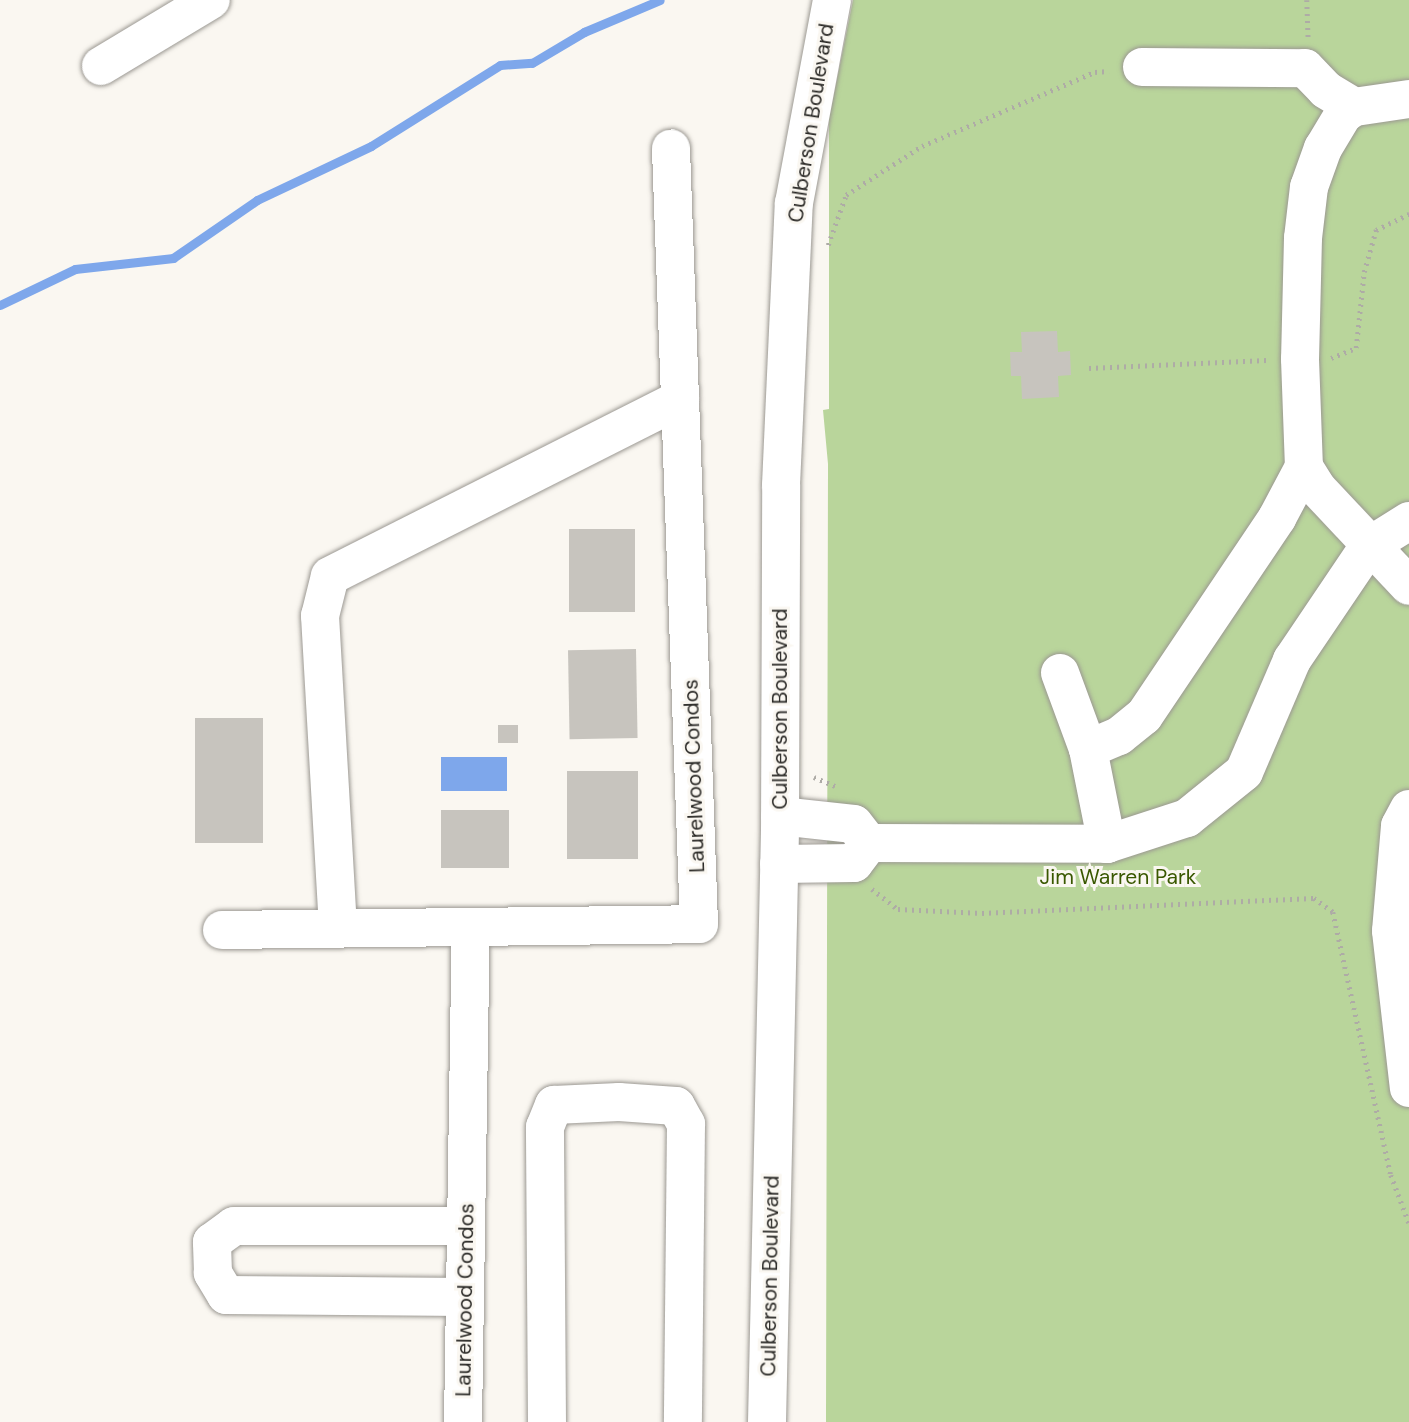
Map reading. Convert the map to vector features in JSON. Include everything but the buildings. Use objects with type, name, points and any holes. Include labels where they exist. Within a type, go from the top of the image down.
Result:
[{"type":"street","points":[[101,66],[211,0]]},
{"type":"street","name":"Culberson Boulevard","points":[[767,1422],[780,816],[781,485],[794,203],[832,0]]},
{"type":"street","points":[[1142,67],[1305,68],[1326,90],[1354,107]]},
{"type":"street","points":[[1088,749],[1119,736],[1144,716],[1277,517],[1304,467],[1300,328],[1309,187],[1323,148],[1343,115],[1354,107],[1409,99]]},
{"type":"street","name":"Laurelwood Condos","points":[[222,930],[699,924],[671,149]]},
{"type":"street","points":[[338,928],[320,616],[330,576],[680,399]]},
{"type":"street","points":[[1304,467],[1317,488],[1368,547],[1409,586]]},
{"type":"street","points":[[869,843],[1107,844],[1187,818],[1244,772],[1292,660],[1368,547],[1409,521]]},
{"type":"street","points":[[1060,673],[1088,749],[1107,844]]},
{"type":"street","points":[[1409,809],[1400,825],[1391,931],[1409,1088]]},
{"type":"street","points":[[780,816],[854,824],[869,843]]},
{"type":"street","points":[[779,864],[854,863],[869,843]]},
{"type":"street","name":"Laurelwood Condos","points":[[463,1422],[471,927]]},
{"type":"street","points":[[547,1422],[545,1127],[554,1105],[619,1102],[676,1106],[686,1124],[683,1422]]},
{"type":"street","points":[[465,1297],[226,1295],[213,1273],[212,1242],[234,1226],[466,1226]]},
{"type":"path","points":[[824,254],[846,195],[922,146],[1095,72],[1142,67]]},
{"type":"path","points":[[810,766],[814,776],[847,793]]},
{"type":"path","points":[[869,843],[869,887],[898,908],[1056,911],[1314,898],[1334,912],[1391,1175],[1409,1223]]},
{"type":"green space","name":"Jim Warren Park","points":[[853,0],[1409,0],[1409,1422],[826,1422],[828,464],[823,410],[829,409],[829,119]]},
{"type":"water","points":[[441,757],[507,757],[507,791],[441,791]]},
{"type":"waterway","points":[[0,305],[75,269],[173,258],[257,200],[371,146],[500,65],[532,63],[584,32],[660,0]]}]
